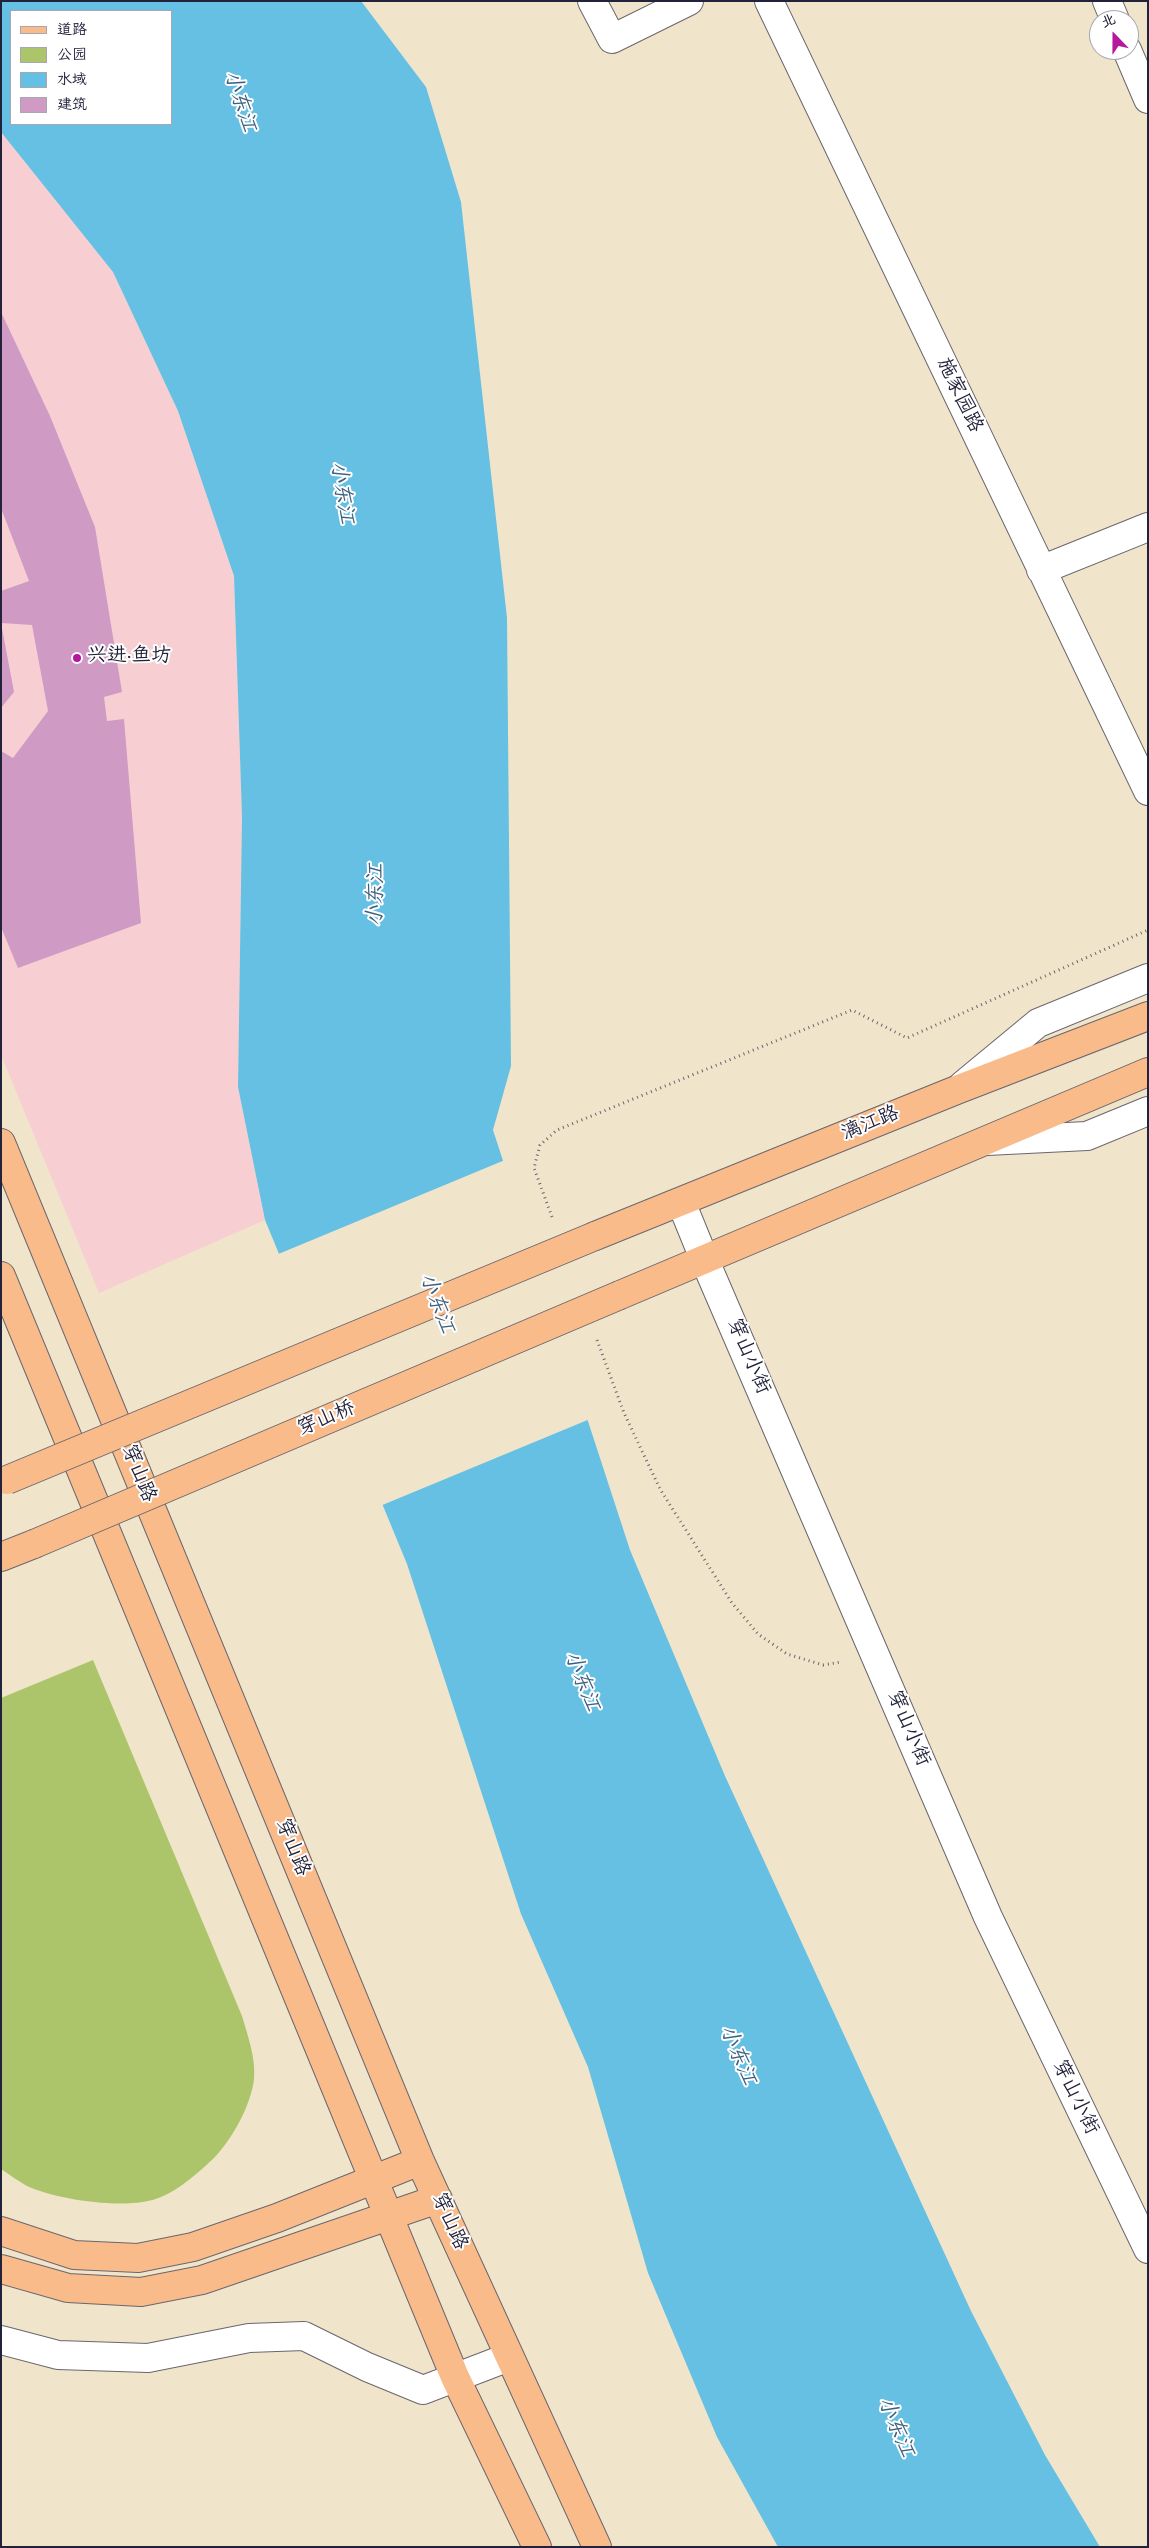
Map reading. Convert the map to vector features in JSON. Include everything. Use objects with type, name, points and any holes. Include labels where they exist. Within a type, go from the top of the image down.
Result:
[{"type":"main road","name":"漓江路","points":[[4,1481],[595,1236],[1148,1016]]},
{"type":"main road","points":[[704,1261],[978,1142],[1148,1072]]},
{"type":"main road","name":"穿山路","points":[[1,1143],[420,2161],[597,2547]]},
{"type":"main road","name":"穿山桥","points":[[1,1557],[704,1261]]},
{"type":"main road","points":[[1,1276],[455,2377],[537,2547]]},
{"type":"main road","points":[[1,2231],[74,2255],[138,2258],[193,2247],[277,2218],[420,2161]]},
{"type":"main road","points":[[1,2268],[68,2288],[141,2292],[202,2280],[438,2199]]},
{"type":"street","points":[[592,1],[612,39],[689,1]]},
{"type":"street","name":"施家园路","points":[[769,1],[1148,791]]},
{"type":"street","points":[[1131,60],[1148,99]]},
{"type":"street","points":[[1041,570],[1148,527]]},
{"type":"street","points":[[959,1090],[1038,1023],[1148,978]]},
{"type":"street","points":[[978,1142],[1087,1136],[1148,1111]]},
{"type":"street","name":"穿山小街","points":[[681,1202],[704,1261],[988,1917],[1148,2249]]},
{"type":"street","points":[[1,2340],[58,2355],[148,2358],[249,2338],[304,2336],[367,2367],[423,2390],[509,2357]]},
{"type":"shaded area","points":[[1,132],[113,272],[178,411],[234,576],[242,817],[238,1087],[265,1220],[99,1293],[1,1055]]},
{"type":"green space","points":[[93,1660],[242,2016],[254,2064],[254,2079],[249,2100],[233,2133],[220,2152],[175,2190],[148,2201],[131,2203],[94,2202],[56,2196],[27,2186],[1,2169],[1,1698]]},
{"type":"water","name":"小东江","points":[[1,1],[361,1],[426,87],[461,202],[507,618],[511,1066],[493,1130],[630,1550],[725,1776],[971,2311],[1045,2455],[1100,2547],[778,2547],[717,2437],[648,2273],[588,2067],[521,1914],[407,1564],[265,1220],[238,1087],[242,817],[234,576],[178,411],[113,272],[1,132]]},
{"type":"pier","points":[[505,1160],[590,1419],[380,1506],[276,1255]]},
{"type":"building","name":"兴进·鱼坊","points":[[1,312],[50,416],[95,527],[122,692],[104,697],[107,721],[124,719],[141,923],[18,968],[1,927],[1,751],[13,758],[48,711],[32,625],[1,623],[1,591],[29,581],[1,508]]},
{"type":"building","points":[[1,623],[14,692],[1,708]]},
{"type":"place","name":"兴进·鱼坊","points":[[77,658]]}]
